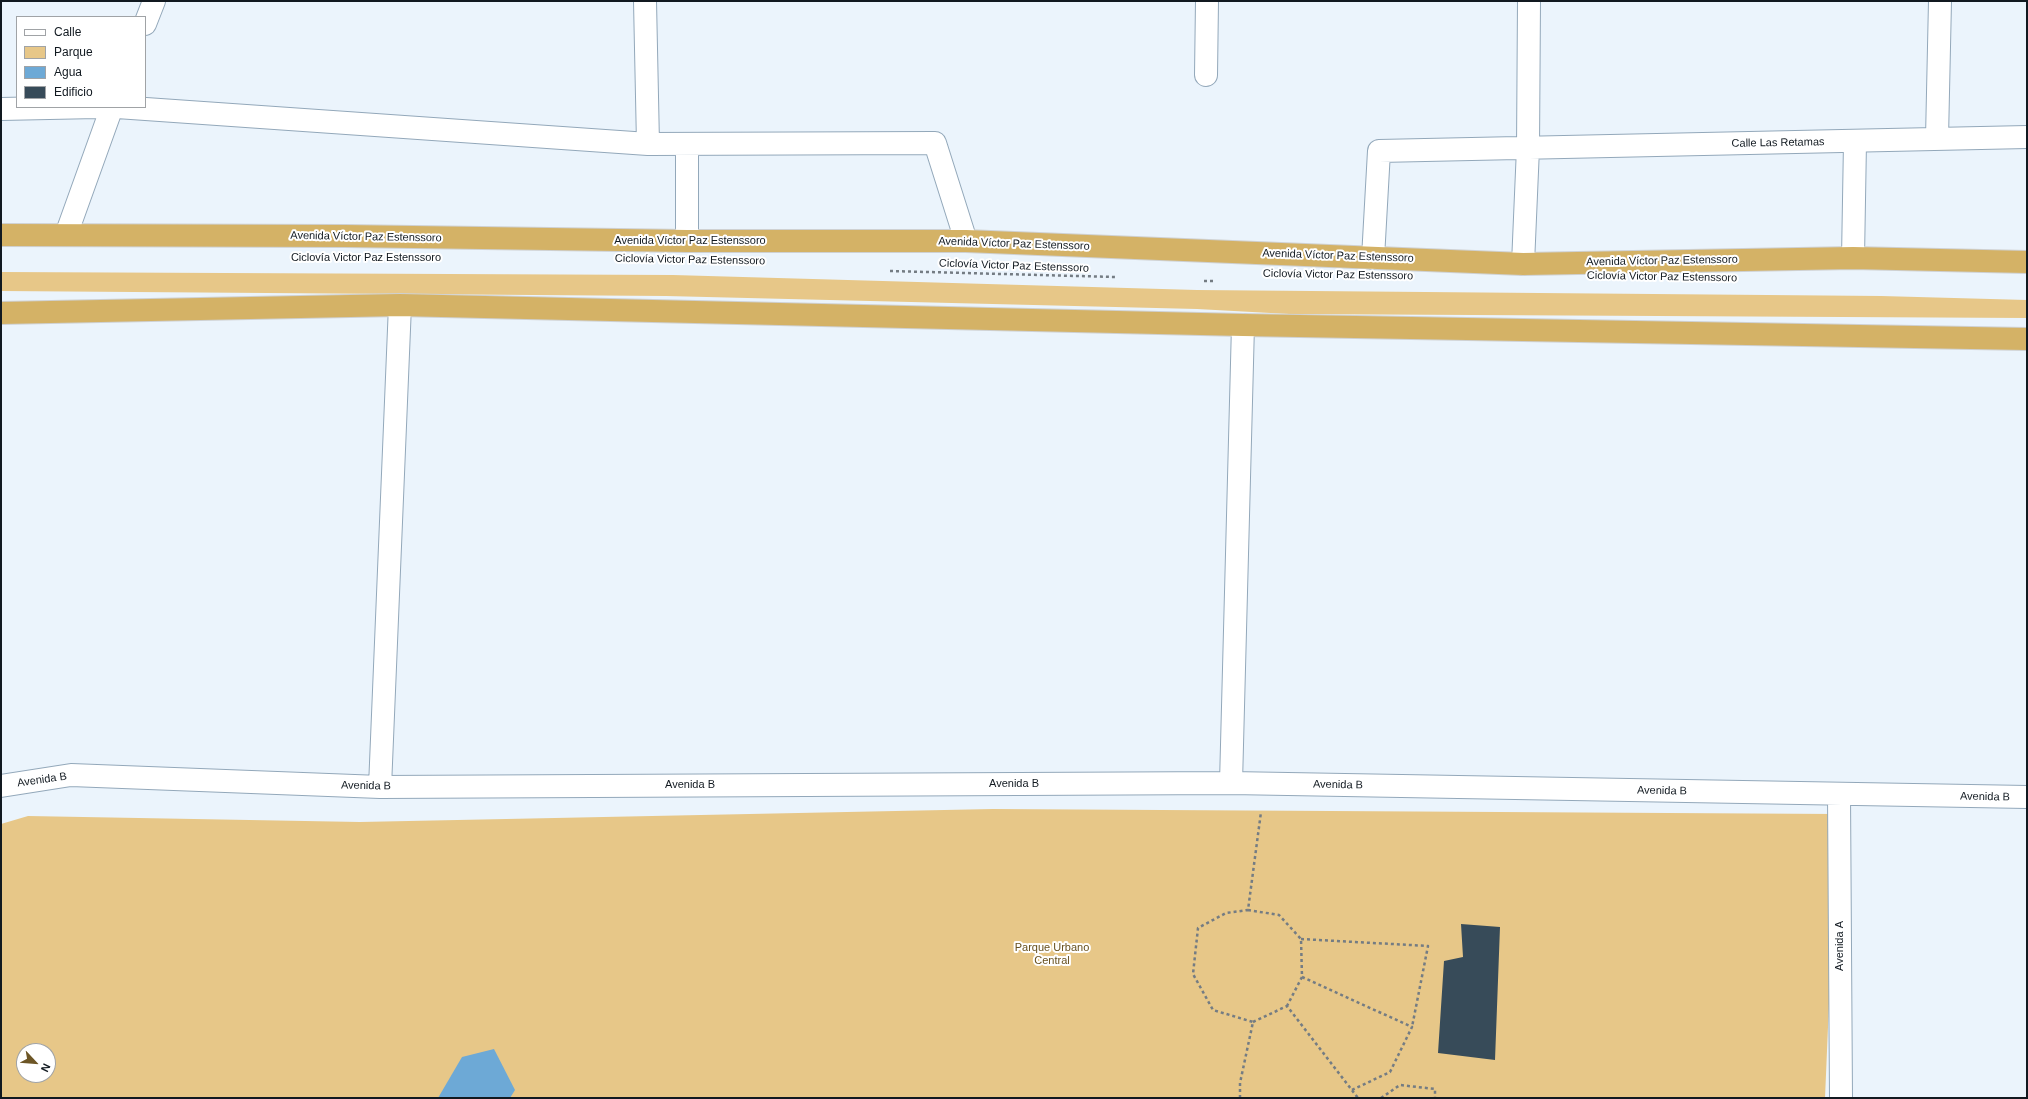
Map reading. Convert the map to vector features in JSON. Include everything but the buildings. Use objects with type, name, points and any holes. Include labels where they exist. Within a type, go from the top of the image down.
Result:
[{"type":"highway","name":"Avenida Víctor Paz Estenssoro","points":[[1,235],[345,236],[687,241],[966,241],[1523,264],[1853,258],[2027,262]]},
{"type":"highway","points":[[1,313],[400,305],[1243,325],[2027,339]]},
{"type":"street","points":[[146,21],[154,1]]},
{"type":"street","points":[[645,1],[648,144]]},
{"type":"street","points":[[1206,75],[1207,1]]},
{"type":"street","points":[[1523,264],[1528,148],[1529,1]]},
{"type":"street","points":[[1937,138],[1940,1]]},
{"type":"street","points":[[1,109],[49,108]]},
{"type":"street","points":[[66,235],[112,108]]},
{"type":"street","points":[[131,108],[648,144],[935,143],[966,241]]},
{"type":"street","name":"Calle Las Retamas","points":[[1373,258],[1379,151],[1855,142],[1937,138],[2027,137]]},
{"type":"street","points":[[1853,258],[1855,142]]},
{"type":"street","points":[[687,144],[687,241]]},
{"type":"street","points":[[380,787],[400,305]]},
{"type":"street","points":[[1231,783],[1243,325]]},
{"type":"street","name":"Avenida B","points":[[1,786],[71,775],[380,787],[1231,783],[1839,795],[2027,797]]},
{"type":"street","name":"Avenida A","points":[[1839,795],[1841,1098]]},
{"type":"path","name":"Ciclovía Victor Paz Estenssoro","points":[[884,271],[1119,278]]},
{"type":"path","points":[[1197,280],[1217,281]]},
{"type":"path","points":[[1248,910],[1262,809]]},
{"type":"path","points":[[1248,910],[1279,915],[1301,939],[1302,977],[1287,1006],[1253,1022],[1213,1010],[1193,974],[1198,928],[1226,914],[1248,910]]},
{"type":"path","points":[[1301,939],[1428,946],[1412,1027],[1390,1072],[1352,1090]]},
{"type":"path","points":[[1302,977],[1412,1027]]},
{"type":"path","points":[[1287,1006],[1358,1098]]},
{"type":"path","points":[[1240,1098],[1240,1083],[1253,1022]]},
{"type":"path","points":[[1382,1098],[1400,1085],[1435,1089],[1435,1098]]},
{"type":"green space","points":[[1,272],[673,275],[1197,290],[1881,296],[2027,300],[2027,318],[1289,314],[1197,309],[666,296],[1,291]]},
{"type":"green space","name":"Parque Urbano Central","points":[[993,809],[1837,814],[1825,1098],[1,1098],[1,824],[28,816],[360,822]]},
{"type":"water","points":[[494,1049],[515,1090],[510,1098],[438,1098],[462,1057]]}]
